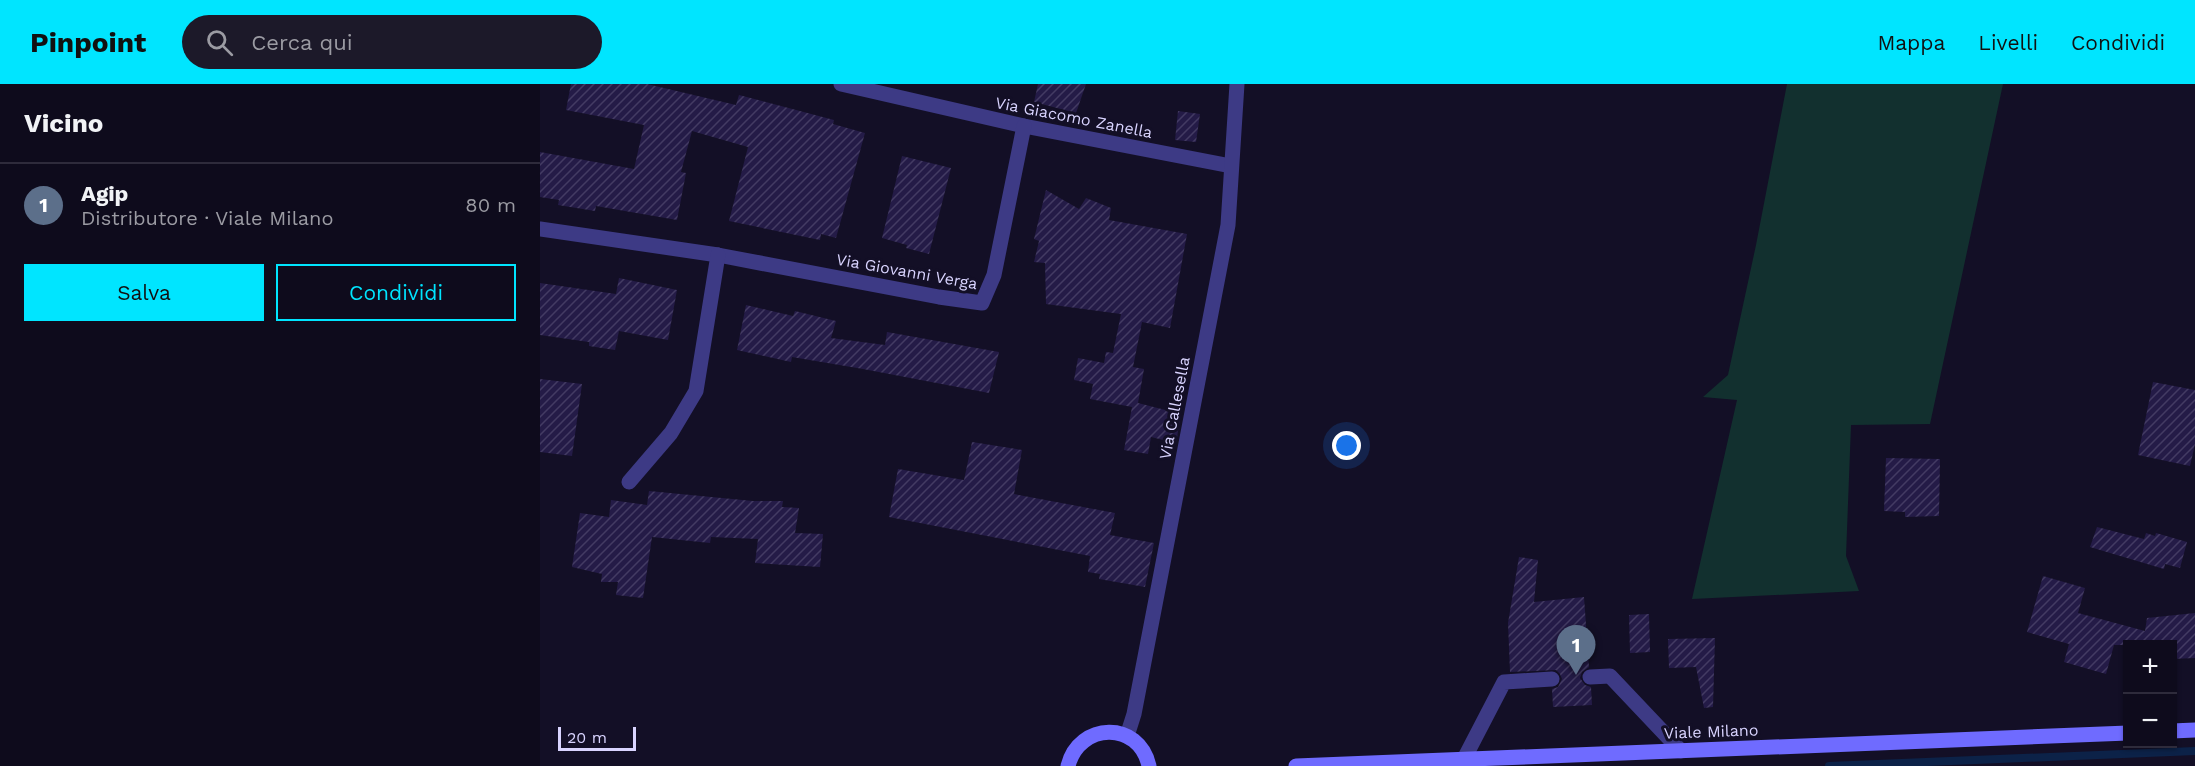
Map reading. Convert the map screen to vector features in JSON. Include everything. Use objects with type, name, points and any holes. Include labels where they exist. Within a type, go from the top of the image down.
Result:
[{"type":"main road","points":[[2177,731],[2195,730]]},
{"type":"main road","points":[[1068,766],[1078,745],[1086,738],[1106,732],[1127,736],[1143,751],[1149,766]]},
{"type":"main road","name":"Viale Milano","points":[[1296,766],[2123,733]]},
{"type":"street","name":"Via Giacomo Zanella","points":[[841,84],[1024,126],[1231,166]]},
{"type":"street","name":"Via Callesella","points":[[1127,736],[1134,714],[1228,225],[1237,84]]},
{"type":"street","name":"Via Giovanni Verga","points":[[540,229],[718,255],[982,303],[994,275],[1024,126]]},
{"type":"street","points":[[629,482],[671,434],[696,391],[718,255]]},
{"type":"street","points":[[1590,676],[1610,676],[1681,751]]},
{"type":"street","points":[[1464,759],[1504,681],[1552,679]]},
{"type":"green space","points":[[1787,84],[2003,84],[1930,424],[1851,425],[1846,556],[1859,591],[1692,599],[1737,400],[1703,397],[1728,375]]},
{"type":"building","points":[[571,84],[647,84],[736,105],[739,95],[834,120],[833,124],[865,133],[836,238],[821,234],[820,240],[729,221],[748,147],[692,131],[681,172],[686,173],[677,220],[596,206],[595,211],[558,205],[559,200],[540,197],[540,152],[634,169],[644,125],[566,110]]},
{"type":"building","points":[[1038,84],[1086,84],[1076,113],[1034,102]]},
{"type":"building","points":[[1178,111],[1200,114],[1196,142],[1175,140]]},
{"type":"building","points":[[902,156],[951,168],[929,254],[882,238]]},
{"type":"building","points":[[1046,190],[1079,209],[1086,198],[1111,208],[1109,220],[1187,234],[1170,328],[1142,322],[1133,367],[1144,369],[1138,403],[1181,414],[1176,443],[1151,437],[1148,454],[1124,450],[1132,407],[1090,399],[1093,384],[1074,380],[1078,358],[1104,363],[1106,352],[1113,353],[1121,314],[1046,304],[1045,263],[1034,262],[1039,241],[1034,239]]},
{"type":"building","points":[[619,278],[677,290],[668,340],[619,331],[615,350],[589,346],[589,342],[540,335],[540,283],[616,294]]},
{"type":"building","points":[[746,305],[793,316],[795,311],[836,321],[831,338],[885,345],[887,332],[999,352],[989,393],[792,357],[791,362],[737,350]]},
{"type":"building","points":[[540,379],[582,384],[572,456],[540,452]]},
{"type":"building","points":[[2153,382],[2195,390],[2195,444],[2190,466],[2138,455]]},
{"type":"building","points":[[972,442],[1022,450],[1014,494],[1115,513],[1110,535],[1154,543],[1145,587],[1099,579],[1100,574],[1088,572],[1090,556],[889,517],[898,469],[964,480]]},
{"type":"building","points":[[1886,458],[1940,459],[1939,516],[1905,517],[1905,512],[1884,511]]},
{"type":"building","points":[[649,491],[753,501],[783,501],[782,507],[799,508],[795,533],[823,534],[820,567],[755,563],[758,539],[711,537],[710,543],[652,537],[643,598],[616,595],[618,582],[601,582],[602,574],[572,567],[580,513],[609,517],[611,500],[647,505]]},
{"type":"building","points":[[2097,527],[2144,539],[2146,533],[2155,536],[2156,533],[2187,542],[2180,568],[2165,564],[2164,569],[2090,547]]},
{"type":"building","points":[[1519,557],[1538,560],[1534,602],[1584,597],[1589,667],[1582,672],[1580,678],[1585,685],[1591,687],[1592,705],[1553,707],[1552,689],[1558,687],[1562,679],[1556,670],[1510,672],[1508,623]]},
{"type":"building","points":[[2043,576],[2085,588],[2078,613],[2145,631],[2147,618],[2195,613],[2195,658],[2177,659],[2177,640],[2123,640],[2123,645],[2114,645],[2106,674],[2064,662],[2069,644],[2027,632]]},
{"type":"building","points":[[1649,614],[1650,652],[1630,653],[1629,615]]},
{"type":"building","points":[[1715,638],[1713,707],[1704,708],[1696,667],[1669,668],[1668,639]]},
{"type":"waterway","points":[[1829,766],[2195,751]]},
{"type":"place","name":"Agip","points":[[1576,675]]}]
